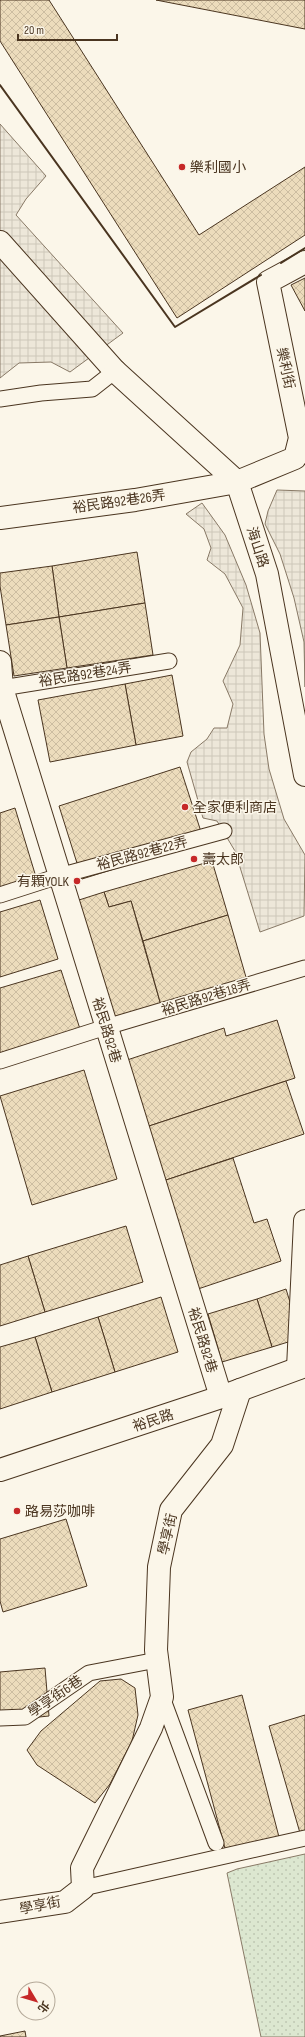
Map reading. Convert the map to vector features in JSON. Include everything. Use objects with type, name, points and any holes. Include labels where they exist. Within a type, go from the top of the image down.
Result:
[{"type":"street","name":"海山路","points":[[0,242],[115,371],[237,482],[267,574],[305,775]]},
{"type":"street","name":"樂利街","points":[[237,482],[295,458],[300,438],[268,282],[305,262]]},
{"type":"street","name":"裕民路92巷26弄","points":[[0,518],[135,500],[237,482]]},
{"type":"street","name":"裕民路92巷","points":[[0,662],[6,721],[59,876],[106,1027],[230,1394]]},
{"type":"street","points":[[302,1367],[305,1221]]},
{"type":"street","name":"裕民路","points":[[0,1470],[230,1394],[302,1367]]},
{"type":"street","name":"學享街","points":[[0,1912],[65,1902],[83,1888],[82,1868],[152,1728],[162,1697],[156,1650],[159,1567],[171,1510],[222,1445],[230,1394]]},
{"type":"lane","points":[[0,399],[41,393],[92,389],[115,371]]},
{"type":"lane","name":"裕民路92巷24弄","points":[[2,688],[169,661]]},
{"type":"lane","name":"裕民路92巷22弄","points":[[0,895],[59,876],[224,831]]},
{"type":"lane","name":"裕民路92巷18弄","points":[[0,1061],[106,1027],[305,968]]},
{"type":"lane","name":"學享街6巷","points":[[0,1718],[25,1717],[90,1673],[157,1660]]},
{"type":"lane","name":"學享街","points":[[162,1697],[216,1843]]},
{"type":"lane","points":[[83,1888],[305,1838]]},
{"type":"green space","points":[[305,1854],[305,2037],[261,2037],[227,1873],[237,1869]]},
{"type":"shaded area","points":[[0,124],[46,176],[26,199],[16,215],[123,333],[70,372],[51,362],[19,363],[0,378]]},
{"type":"shaded area","points":[[277,490],[305,491],[305,687],[304,642],[294,598],[280,554],[265,524],[268,511]]},
{"type":"shaded area","points":[[202,503],[225,535],[246,585],[260,633],[264,734],[269,769],[284,819],[305,855],[304,916],[260,932],[235,851],[217,821],[203,818],[187,762],[191,752],[207,739],[214,728],[227,728],[233,704],[223,681],[240,645],[243,608],[225,574],[207,560],[211,548],[204,529],[186,514]]},
{"type":"building","points":[[0,0],[49,0],[199,235],[305,167],[305,235],[177,318],[0,41]]},
{"type":"building","points":[[156,0],[305,0],[305,29]]},
{"type":"building","points":[[305,278],[305,311],[291,285]]},
{"type":"building","points":[[137,552],[145,603],[59,617],[52,566]]},
{"type":"building","points":[[52,566],[59,617],[6,625],[0,586],[0,573]]},
{"type":"building","points":[[145,603],[153,655],[67,668],[59,617]]},
{"type":"building","points":[[59,617],[67,668],[14,676],[6,625]]},
{"type":"building","points":[[172,675],[183,736],[136,745],[125,684]]},
{"type":"building","points":[[125,684],[136,745],[50,762],[38,700]]},
{"type":"building","points":[[180,767],[204,841],[82,879],[59,806]]},
{"type":"building","points":[[15,808],[36,877],[0,888],[0,813]]},
{"type":"building","points":[[212,861],[228,915],[143,941],[131,901],[109,907],[104,892]]},
{"type":"building","points":[[104,892],[109,907],[131,901],[164,1016],[117,1030],[79,900]]},
{"type":"building","points":[[40,900],[58,959],[0,977],[0,912]]},
{"type":"building","points":[[228,915],[250,991],[164,1016],[143,941]]},
{"type":"building","points":[[61,970],[80,1029],[0,1053],[0,988]]},
{"type":"building","points":[[277,1020],[295,1078],[146,1127],[124,1061],[224,1028],[226,1036]]},
{"type":"building","points":[[84,1070],[117,1179],[32,1205],[0,1096]]},
{"type":"building","points":[[286,1081],[304,1134],[163,1181],[146,1127]]},
{"type":"building","points":[[233,1158],[254,1223],[267,1219],[281,1261],[198,1289],[163,1181]]},
{"type":"building","points":[[126,1226],[143,1282],[45,1312],[28,1256]]},
{"type":"building","points":[[28,1256],[45,1312],[0,1326],[0,1265]]},
{"type":"building","points":[[286,1289],[301,1338],[272,1347],[257,1299]]},
{"type":"building","points":[[161,1297],[178,1352],[115,1372],[98,1317]]},
{"type":"building","points":[[257,1299],[272,1347],[222,1362],[208,1314]]},
{"type":"building","points":[[98,1317],[115,1372],[52,1392],[35,1337]]},
{"type":"building","points":[[35,1337],[52,1392],[0,1409],[0,1347]]},
{"type":"building","points":[[66,1519],[87,1586],[3,1612],[0,1601],[0,1539]]},
{"type":"building","points":[[45,1668],[49,1716],[0,1721],[0,1672]]},
{"type":"building","points":[[121,1679],[135,1688],[138,1715],[132,1741],[110,1784],[95,1803],[37,1765],[27,1750],[41,1731],[100,1681]]},
{"type":"building","points":[[242,1695],[279,1837],[226,1852],[188,1710]]},
{"type":"building","points":[[305,1715],[305,1831],[300,1833],[269,1726]]},
{"type":"building","points":[[25,2031],[26,2037],[0,2037],[0,2036]]},
{"type":"wall","points":[[0,85],[175,327],[261,275]]},
{"type":"wall","points":[[281,263],[305,248]]},
{"type":"place","name":"樂利國小","points":[[182,167]]},
{"type":"place","name":"全家便利商店","points":[[185,807]]},
{"type":"place","name":"壽太郎","points":[[194,859]]},
{"type":"place","name":"有顆YOLK","points":[[77,881]]},
{"type":"place","name":"路易莎咖啡","points":[[17,1511]]}]
